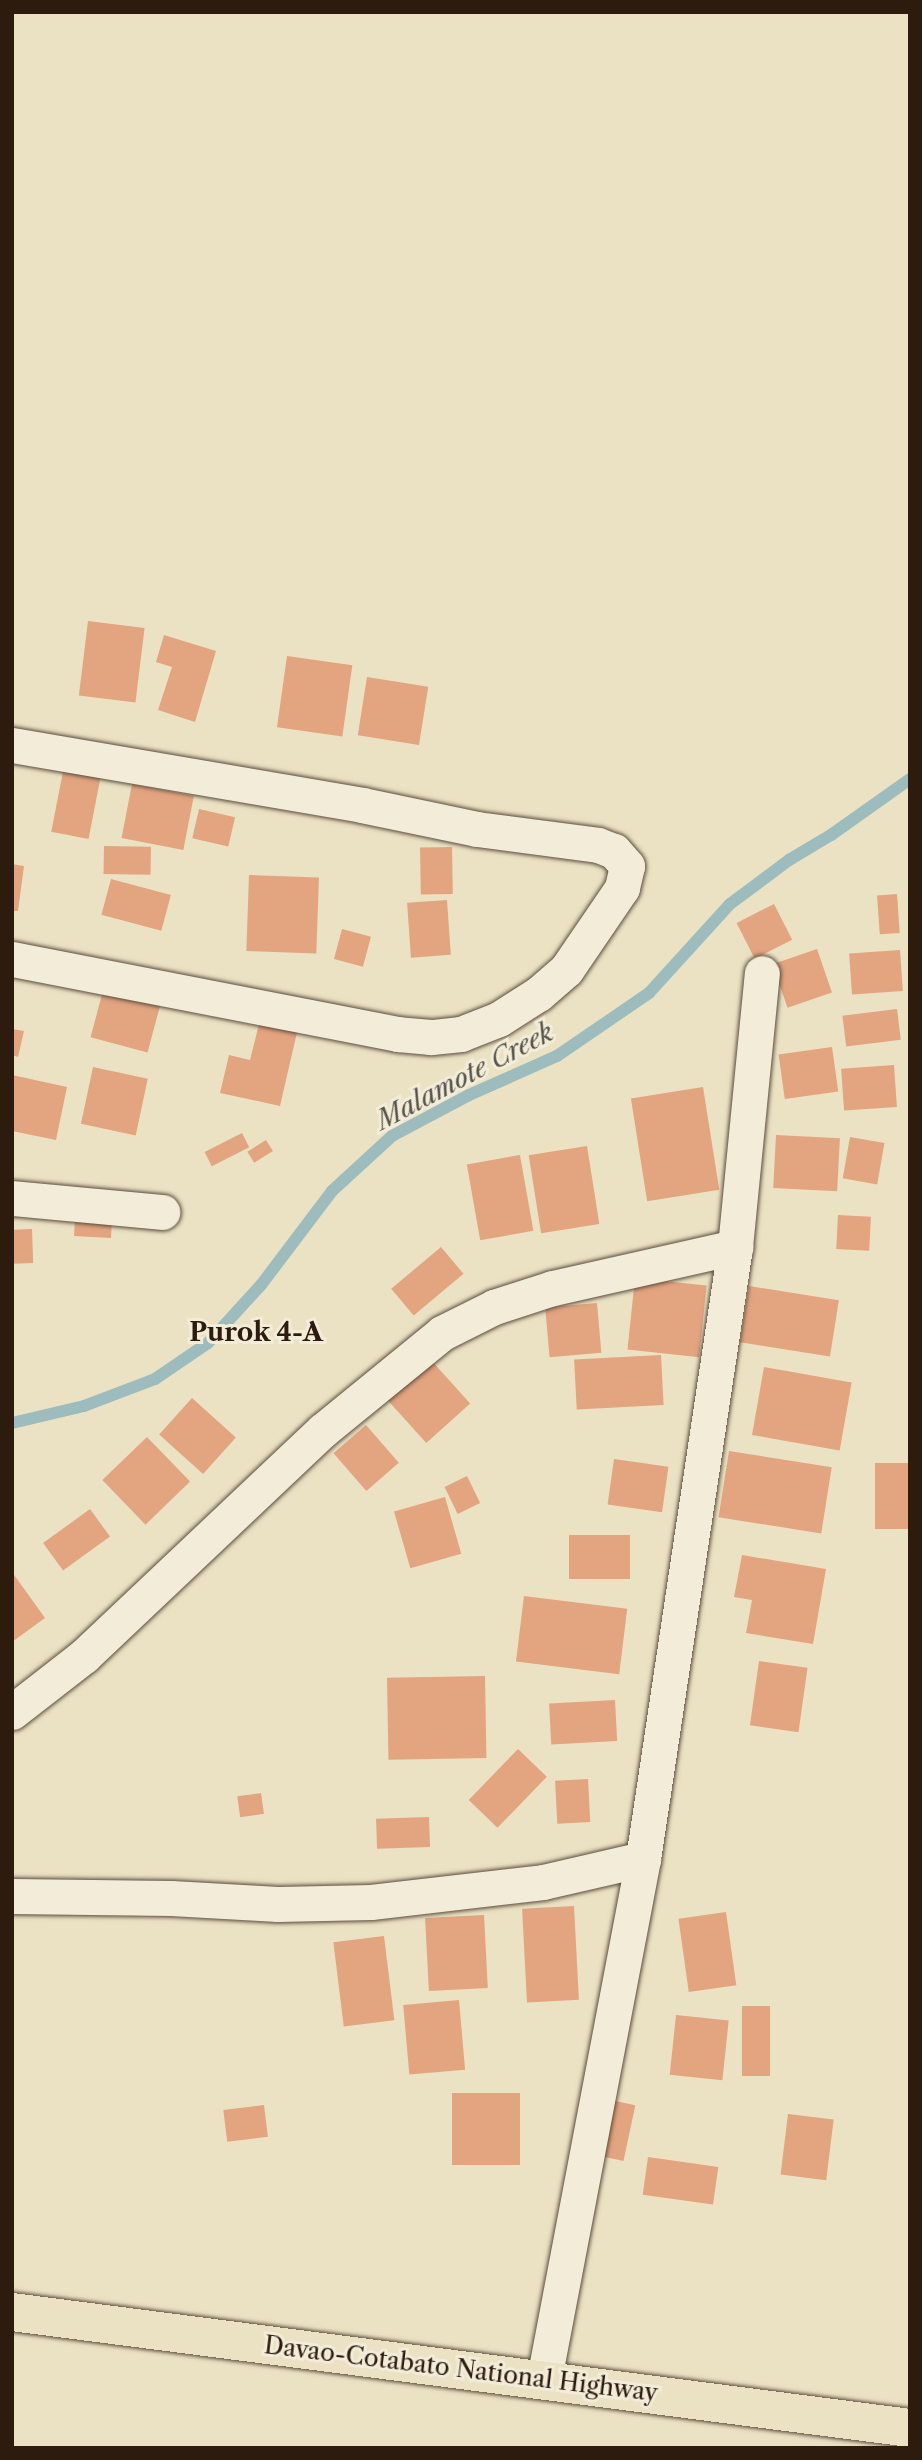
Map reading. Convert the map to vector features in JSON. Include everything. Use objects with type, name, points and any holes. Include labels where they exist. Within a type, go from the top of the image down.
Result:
[{"type":"highway","name":"Davao-Cotabato National Highway","points":[[12,2312],[910,2428]]},
{"type":"street","points":[[12,745],[362,805],[477,829],[598,845],[614,851],[627,866],[622,888],[566,970],[538,995],[499,1019],[461,1034],[430,1037],[398,1034],[12,959]]},
{"type":"street","points":[[544,2379],[643,1858],[734,1247],[762,973]]},
{"type":"street","points":[[12,1198],[162,1212]]},
{"type":"street","points":[[12,1712],[84,1656],[322,1431],[442,1333],[494,1307],[553,1288],[734,1247]]},
{"type":"street","points":[[12,1896],[171,1898],[278,1903],[370,1902],[543,1882],[643,1858]]},
{"type":"building","points":[[88,621],[145,628],[135,702],[79,695]]},
{"type":"building","points":[[164,635],[216,651],[195,722],[158,710],[172,667],[156,662]]},
{"type":"building","points":[[287,656],[352,665],[342,736],[277,727]]},
{"type":"building","points":[[367,677],[428,687],[419,745],[358,735]]},
{"type":"building","points":[[65,761],[102,768],[89,839],[51,832]]},
{"type":"building","points":[[132,784],[194,796],[183,850],[122,838]]},
{"type":"building","points":[[199,809],[235,817],[228,847],[192,838]]},
{"type":"building","points":[[104,846],[151,847],[151,875],[104,874]]},
{"type":"building","points":[[452,847],[453,894],[421,895],[420,848]]},
{"type":"building","points":[[12,864],[24,866],[18,911],[12,911]]},
{"type":"building","points":[[249,875],[319,877],[316,953],[246,951]]},
{"type":"building","points":[[111,879],[171,895],[161,931],[101,915]]},
{"type":"building","points":[[897,894],[900,933],[880,934],[877,895]]},
{"type":"building","points":[[447,900],[451,955],[411,958],[407,903]]},
{"type":"building","points":[[774,904],[792,940],[755,959],[737,923]]},
{"type":"building","points":[[342,929],[371,937],[363,967],[334,959]]},
{"type":"building","points":[[817,949],[832,992],[788,1008],[773,964]]},
{"type":"building","points":[[900,950],[903,991],[852,994],[849,954]]},
{"type":"building","points":[[104,987],[161,1002],[148,1052],[91,1037]]},
{"type":"building","points":[[897,1009],[901,1040],[846,1046],[842,1016]]},
{"type":"building","points":[[260,1020],[298,1028],[280,1106],[220,1093],[229,1055],[250,1060]]},
{"type":"building","points":[[12,1029],[24,1031],[18,1057],[12,1055]]},
{"type":"building","points":[[832,1047],[838,1092],[785,1099],[779,1055]]},
{"type":"building","points":[[894,1065],[897,1107],[844,1111],[841,1069]]},
{"type":"building","points":[[93,1067],[148,1079],[136,1135],[81,1124]]},
{"type":"building","points":[[12,1075],[67,1087],[56,1140],[12,1131]]},
{"type":"building","points":[[703,1087],[719,1190],[647,1201],[631,1098]]},
{"type":"building","points":[[242,1133],[249,1147],[212,1166],[205,1152]]},
{"type":"building","points":[[776,1135],[840,1138],[837,1191],[773,1188]]},
{"type":"building","points":[[850,1137],[884,1143],[877,1184],[843,1178]]},
{"type":"building","points":[[266,1140],[273,1151],[254,1163],[247,1152]]},
{"type":"building","points":[[587,1146],[599,1224],[541,1233],[529,1155]]},
{"type":"building","points":[[520,1155],[533,1231],[480,1240],[467,1164]]},
{"type":"building","points":[[838,1215],[871,1217],[869,1251],[836,1249]]},
{"type":"building","points":[[75,1218],[112,1220],[111,1238],[74,1236]]},
{"type":"building","points":[[32,1229],[33,1263],[13,1264],[12,1230]]},
{"type":"building","points":[[441,1247],[463,1274],[414,1316],[391,1289]]},
{"type":"building","points":[[635,1278],[707,1286],[699,1357],[627,1350]]},
{"type":"building","points":[[749,1286],[839,1300],[830,1357],[740,1342]]},
{"type":"building","points":[[597,1303],[601,1353],[550,1357],[545,1308]]},
{"type":"building","points":[[661,1355],[664,1405],[577,1409],[574,1360]]},
{"type":"building","points":[[430,1359],[470,1404],[426,1443],[386,1398]]},
{"type":"building","points":[[764,1367],[852,1382],[840,1450],[752,1435]]},
{"type":"building","points":[[192,1398],[236,1437],[203,1474],[159,1434]]},
{"type":"building","points":[[366,1425],[399,1463],[366,1491],[334,1453]]},
{"type":"building","points":[[147,1437],[190,1482],[145,1525],[102,1480]]},
{"type":"building","points":[[729,1451],[832,1467],[821,1533],[719,1517]]},
{"type":"building","points":[[614,1459],[668,1467],[662,1512],[608,1505]]},
{"type":"building","points":[[875,1463],[910,1463],[910,1529],[875,1529]]},
{"type":"building","points":[[467,1476],[480,1503],[458,1514],[445,1487]]},
{"type":"building","points":[[445,1497],[461,1554],[410,1568],[394,1512]]},
{"type":"building","points":[[90,1509],[110,1537],[63,1571],[43,1543]]},
{"type":"building","points":[[569,1535],[630,1535],[630,1579],[569,1579]]},
{"type":"building","points":[[742,1555],[826,1569],[813,1644],[746,1633],[752,1600],[734,1597]]},
{"type":"building","points":[[12,1572],[45,1618],[12,1642]]},
{"type":"building","points":[[524,1596],[627,1609],[619,1674],[516,1662]]},
{"type":"building","points":[[759,1661],[808,1668],[798,1732],[750,1725]]},
{"type":"building","points":[[485,1676],[486,1758],[388,1760],[387,1678]]},
{"type":"building","points":[[615,1700],[617,1741],[551,1744],[549,1703]]},
{"type":"building","points":[[518,1749],[547,1777],[497,1828],[469,1800]]},
{"type":"building","points":[[588,1779],[590,1822],[557,1824],[555,1781]]},
{"type":"building","points":[[261,1793],[264,1814],[240,1817],[237,1796]]},
{"type":"building","points":[[429,1817],[430,1847],[377,1849],[376,1819]]},
{"type":"building","points":[[574,1906],[579,2000],[527,2003],[522,1909]]},
{"type":"building","points":[[726,1912],[736,1985],[689,1992],[678,1919]]},
{"type":"building","points":[[484,1915],[488,1988],[429,1991],[425,1918]]},
{"type":"building","points":[[384,1936],[394,2020],[344,2027],[333,1942]]},
{"type":"building","points":[[459,2000],[465,2070],[409,2075],[403,2005]]},
{"type":"building","points":[[742,2006],[770,2006],[770,2076],[742,2076]]},
{"type":"building","points":[[676,2015],[729,2021],[722,2080],[670,2075]]},
{"type":"building","points":[[452,2093],[520,2093],[520,2165],[452,2165]]},
{"type":"building","points":[[606,2099],[635,2105],[623,2161],[594,2155]]},
{"type":"building","points":[[264,2105],[268,2137],[227,2142],[223,2110]]},
{"type":"building","points":[[788,2114],[834,2120],[826,2180],[781,2175]]},
{"type":"building","points":[[648,2157],[718,2167],[713,2205],[643,2195]]},
{"type":"waterway","name":"Malamote Creek","points":[[12,1423],[84,1406],[155,1379],[208,1343],[261,1285],[332,1191],[392,1136],[469,1095],[557,1056],[649,993],[730,904],[789,860],[831,835],[910,779]]},
{"type":"district","name":"Purok 4-A","points":[[256,1333]]}]
